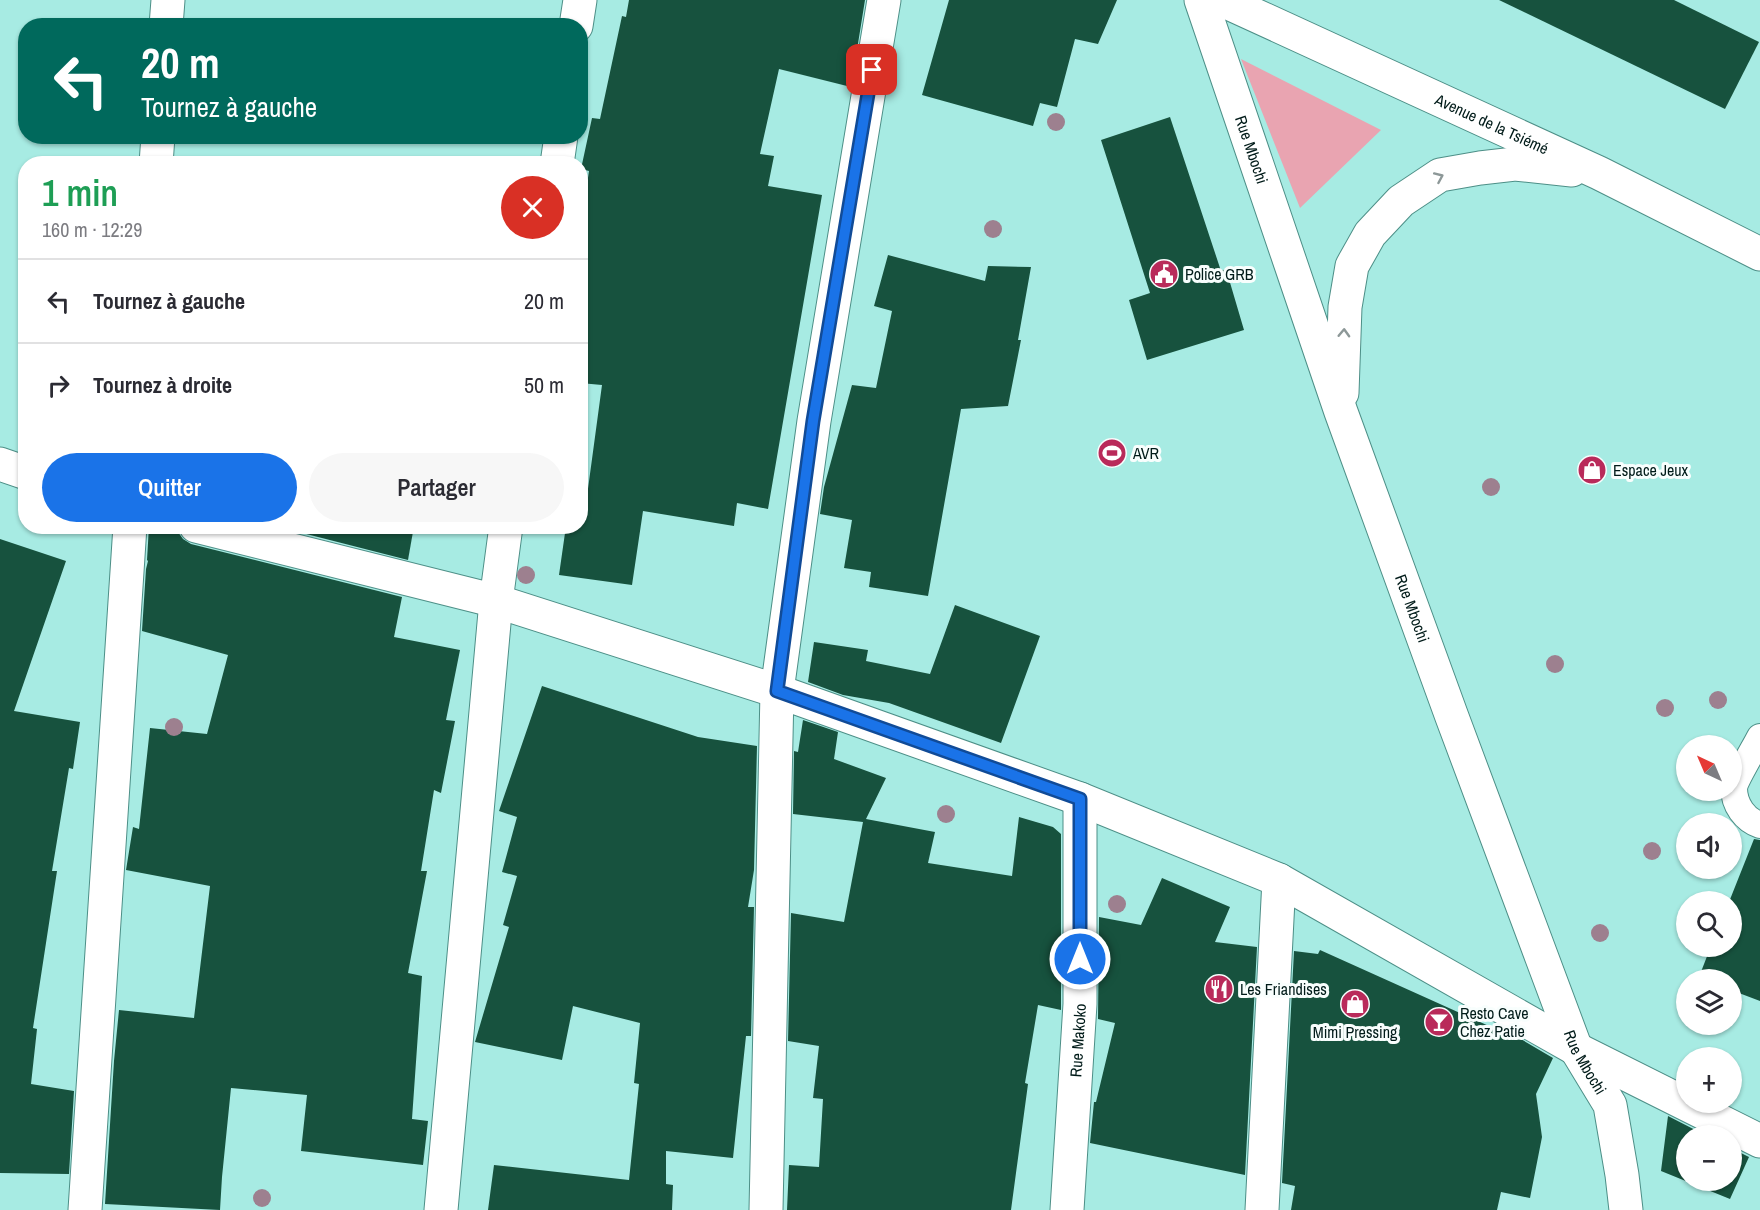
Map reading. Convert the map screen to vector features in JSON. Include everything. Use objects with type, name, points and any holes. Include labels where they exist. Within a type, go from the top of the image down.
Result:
[{"type":"street","points":[[167,18],[168,0]]},
{"type":"street","points":[[577,18],[580,0]]},
{"type":"street","points":[[766,1210],[777,691],[813,421],[884,0]]},
{"type":"street","name":"Rue Mbochi","points":[[1201,0],[1341,412],[1452,717],[1576,1049],[1610,1105],[1626,1210]]},
{"type":"street","name":"Avenue de la Tsiémé","points":[[1222,0],[1599,173],[1760,254]]},
{"type":"street","points":[[1341,412],[1345,307],[1352,266],[1370,234],[1401,201],[1440,175],[1480,168],[1515,164],[1599,173]]},
{"type":"street","points":[[0,464],[18,470]]},
{"type":"street","points":[[85,1210],[129,534]]},
{"type":"street","points":[[228,534],[496,601],[777,691],[1080,799],[1279,880],[1576,1049],[1760,1141]]},
{"type":"street","points":[[441,1210],[496,601],[506,534]]},
{"type":"street","name":"Rue Makoko","points":[[1067,1210],[1080,1004],[1080,799]]},
{"type":"street","points":[[1262,1210],[1279,880]]},
{"type":"lane","points":[[1760,737],[1734,787],[1739,809],[1754,823],[1760,825]]},
{"type":"shaded area","points":[[1241,59],[1381,130],[1300,208]]},
{"type":"building","points":[[629,0],[865,0],[851,87],[779,69],[760,154],[774,156],[768,186],[822,195],[768,509],[737,503],[734,526],[643,511],[632,585],[559,575],[565,534],[588,534],[588,489],[602,385],[588,384],[589,171],[588,156],[584,156],[592,118],[600,119],[622,16],[626,17]]},
{"type":"building","points":[[949,0],[1117,0],[1098,44],[1075,39],[1057,107],[1040,103],[1033,126],[922,95]]},
{"type":"building","points":[[1499,0],[1674,0],[1759,42],[1725,109]]},
{"type":"building","points":[[1170,117],[1221,271],[1226,269],[1244,330],[1147,360],[1129,300],[1150,293],[1101,140]]},
{"type":"building","points":[[888,255],[985,281],[988,266],[1031,267],[1018,340],[1021,340],[1008,406],[961,409],[928,596],[869,587],[871,572],[844,568],[852,520],[820,514],[824,487],[852,385],[876,388],[892,311],[874,306]]},
{"type":"building","points":[[149,534],[179,534],[191,544],[402,597],[394,637],[460,650],[446,720],[455,721],[441,793],[434,790],[421,871],[427,871],[408,973],[422,976],[412,1119],[428,1121],[423,1165],[301,1151],[307,1095],[231,1088],[220,1210],[105,1204],[119,1010],[194,1018],[210,886],[126,870],[133,827],[139,829],[150,728],[207,734],[228,655],[142,631]]},
{"type":"building","points":[[306,534],[413,534],[408,560]]},
{"type":"building","points":[[0,539],[66,561],[14,711],[80,722],[73,769],[69,768],[52,871],[57,871],[33,1028],[37,1029],[31,1084],[74,1091],[69,1174],[0,1173]]},
{"type":"building","points":[[955,605],[1040,636],[1001,743],[889,703],[843,695],[808,682],[814,642],[868,650],[866,661],[930,674]]},
{"type":"building","points":[[542,686],[698,737],[757,746],[754,870],[748,907],[754,907],[751,1036],[746,1036],[733,1158],[666,1151],[666,1184],[673,1185],[672,1210],[488,1210],[494,1165],[629,1180],[639,1084],[634,1083],[640,1023],[573,1006],[562,1060],[475,1042],[509,927],[503,925],[517,876],[502,872],[517,817],[499,811]]},
{"type":"building","points":[[803,720],[838,732],[834,759],[886,778],[866,819],[935,832],[928,863],[1012,876],[1019,817],[1053,827],[1061,834],[1061,1010],[1038,1005],[1025,1083],[1028,1084],[1011,1210],[787,1210],[789,1165],[819,1167],[823,1099],[813,1098],[819,1046],[788,1041],[791,913],[844,922],[863,822],[793,814],[794,751],[798,752]]},
{"type":"building","points":[[1754,839],[1760,840],[1760,1001],[1742,994],[1742,969],[1702,969],[1707,957],[1742,957],[1742,891],[1733,891],[1738,879],[1742,879],[1742,869]]},
{"type":"building","points":[[1162,878],[1230,907],[1215,942],[1257,947],[1245,1175],[1090,1143],[1094,1102],[1096,1102],[1115,1023],[1098,1019],[1099,917],[1141,925]]},
{"type":"building","points":[[1320,950],[1500,1031],[1500,1029],[1514,1035],[1553,1058],[1536,1094],[1542,1137],[1530,1198],[1501,1192],[1497,1210],[1291,1210],[1295,1186],[1282,1183],[1294,951],[1318,954]]},
{"type":"building","points":[[1668,1116],[1686,1125],[1676,1125],[1676,1177],[1661,1171]]},
{"type":"building","points":[[1742,1154],[1749,1157],[1742,1172]]},
{"type":"building","points":[[1710,1191],[1734,1191],[1730,1199]]},
{"type":"place","name":"Police GRB","points":[[1164,274]]},
{"type":"place","name":"AVR","points":[[1112,453]]},
{"type":"place","name":"Espace Jeux","points":[[1592,470]]},
{"type":"place","name":"Les Friandises","points":[[1219,989]]},
{"type":"place","name":"Mimi Pressing","points":[[1355,1004]]},
{"type":"place","name":"Resto Cave Chez Patie","points":[[1439,1022]]},
{"type":"route","points":[[872,70],[813,421],[777,691],[1080,799],[1080,959]]}]
